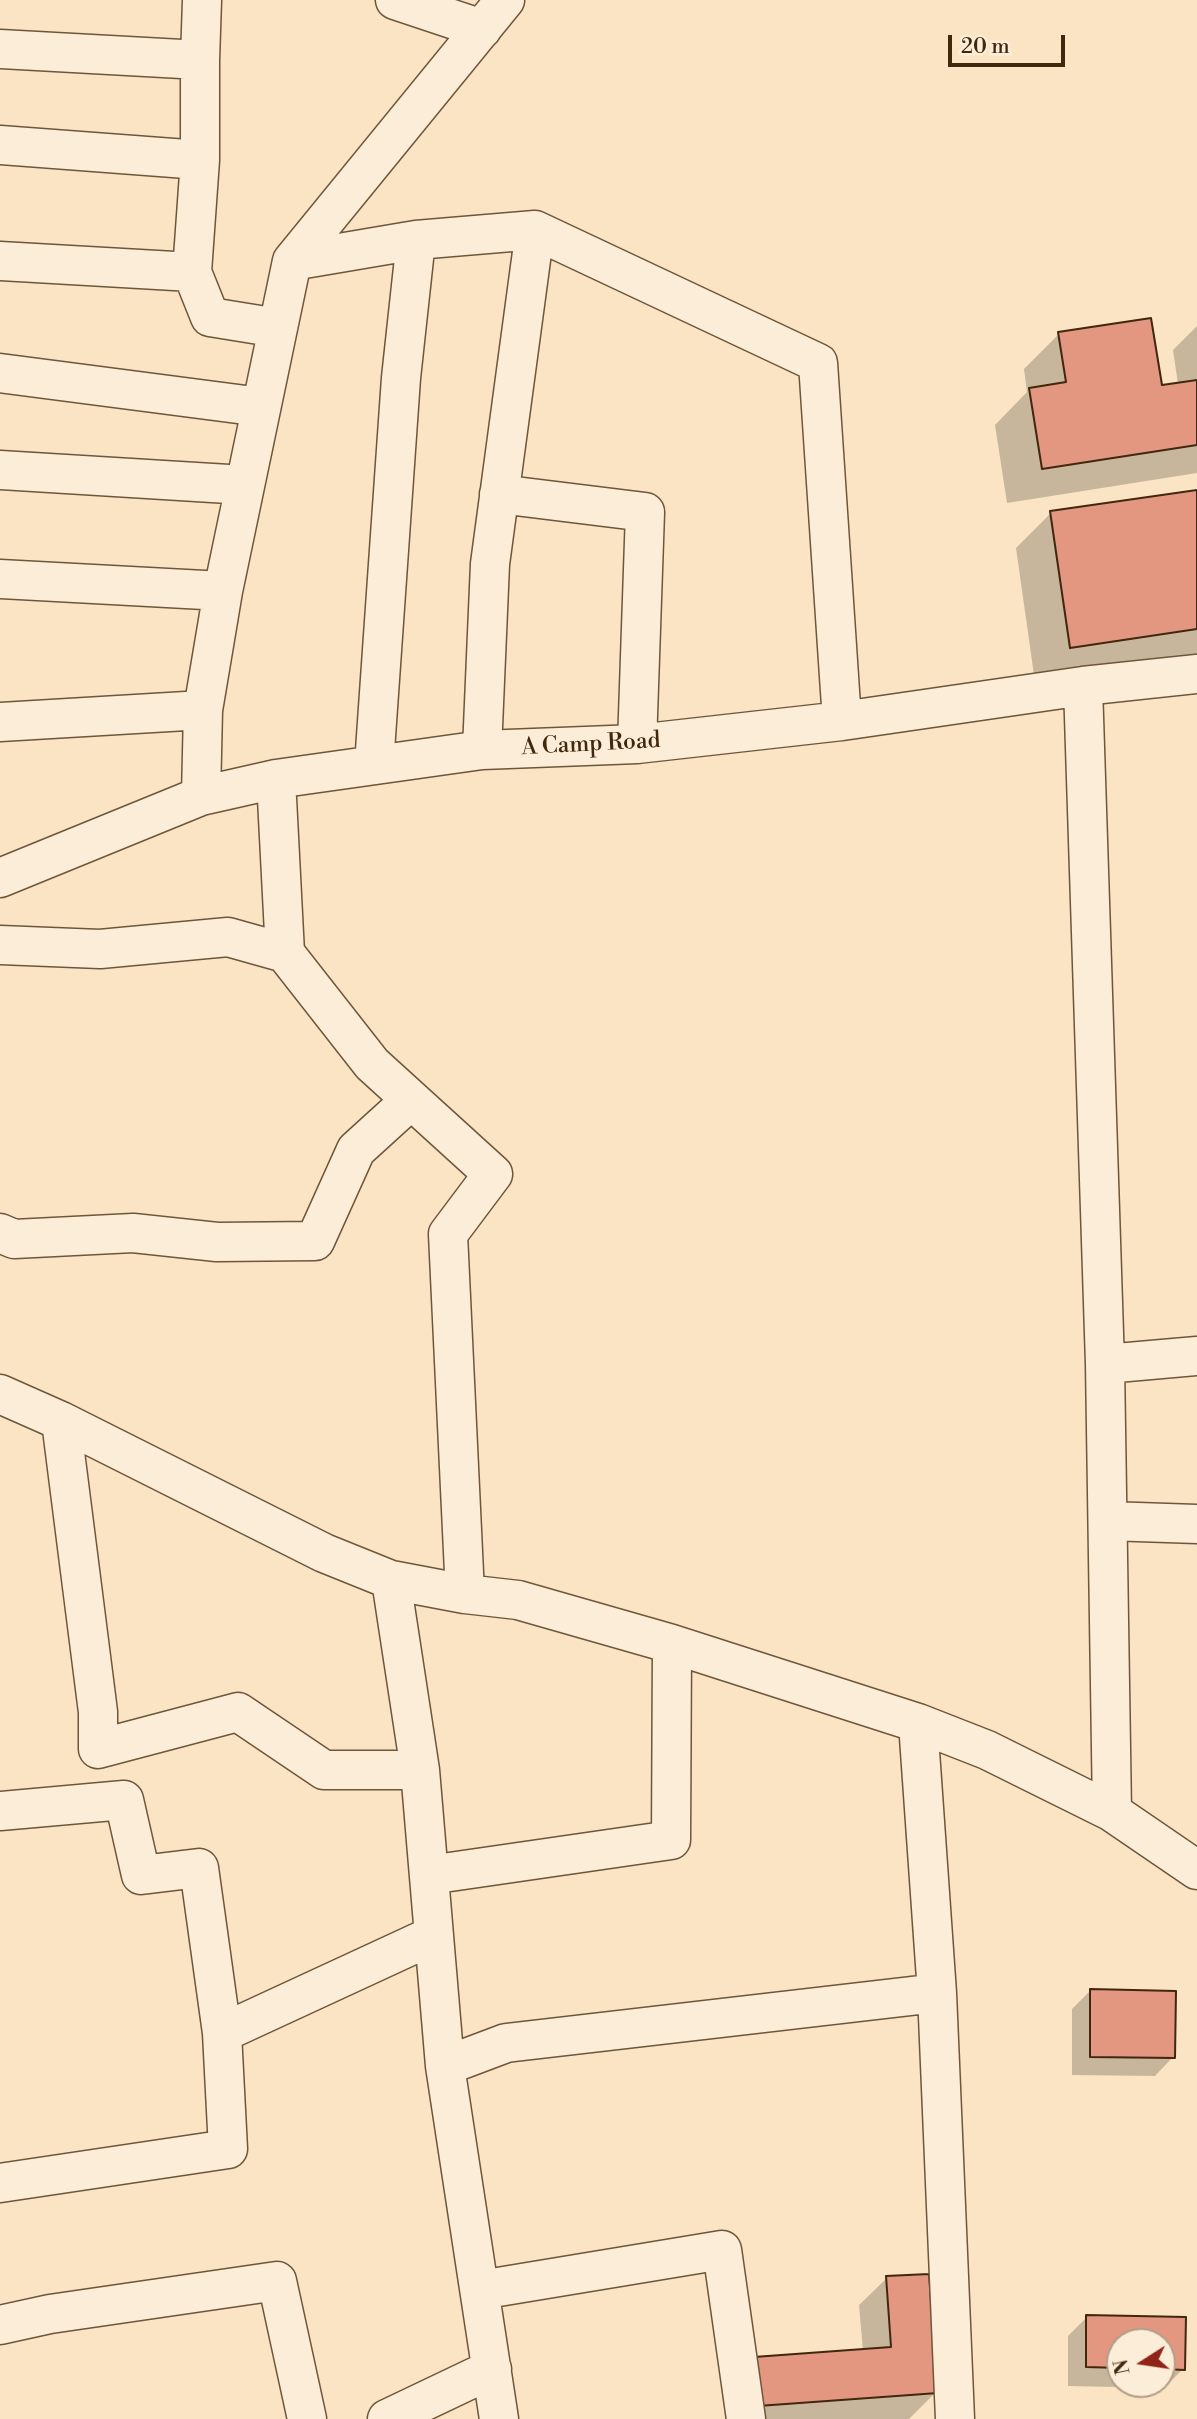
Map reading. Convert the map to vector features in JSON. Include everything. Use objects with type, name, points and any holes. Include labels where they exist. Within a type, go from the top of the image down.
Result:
[{"type":"street","points":[[202,0],[200,160],[192,272],[210,317],[278,328]]},
{"type":"street","points":[[395,0],[494,14]]},
{"type":"street","points":[[201,796],[203,710],[223,591],[292,261],[494,14]]},
{"type":"street","points":[[0,49],[200,60]]},
{"type":"street","points":[[0,145],[200,160]]},
{"type":"street","points":[[292,261],[416,240],[535,230],[818,363],[842,721]]},
{"type":"street","points":[[482,750],[490,564],[535,230]]},
{"type":"street","points":[[374,765],[401,378],[416,240]]},
{"type":"street","points":[[0,261],[192,272]]},
{"type":"street","points":[[0,373],[261,407]]},
{"type":"street","points":[[0,470],[245,485]]},
{"type":"street","points":[[499,494],[645,512],[637,744]]},
{"type":"street","points":[[0,579],[223,591]]},
{"type":"street","name":"A Camp Road","points":[[0,878],[201,796],[276,779],[482,750],[637,744],[842,721],[1083,686],[1197,674]]},
{"type":"street","points":[[1083,686],[1105,1364],[1112,1812]]},
{"type":"street","points":[[0,722],[203,710]]},
{"type":"street","points":[[276,779],[285,953],[373,1064],[493,1174],[448,1234],[465,1594]]},
{"type":"street","points":[[0,945],[100,949],[228,937],[285,953]]},
{"type":"street","points":[[0,1233],[14,1239],[133,1233],[218,1242],[315,1241],[356,1150],[411,1100]]},
{"type":"street","points":[[1105,1364],[1197,1356]]},
{"type":"street","points":[[0,1394],[61,1421],[324,1553],[391,1580],[465,1594],[518,1600],[672,1644],[918,1723],[987,1750],[1112,1812],[1197,1870]]},
{"type":"street","points":[[61,1421],[98,1712],[98,1749],[238,1712],[324,1770],[420,1770]]},
{"type":"street","points":[[1108,1521],[1197,1524]]},
{"type":"street","points":[[391,1580],[420,1770],[445,2066],[499,2419]]},
{"type":"street","points":[[429,1875],[671,1840],[672,1644]]},
{"type":"street","points":[[918,1723],[937,1993],[955,2419]]},
{"type":"street","points":[[0,1811],[124,1800],[141,1875],[199,1868],[222,2033],[228,2149],[0,2183]]},
{"type":"street","points":[[222,2033],[434,1935]]},
{"type":"street","points":[[445,2066],[506,2043],[937,1993]]},
{"type":"street","points":[[480,2290],[722,2250],[746,2419]]},
{"type":"street","points":[[0,2325],[277,2281],[307,2419]]},
{"type":"street","points":[[387,2419],[492,2369]]},
{"type":"building","points":[[1151,318],[1162,385],[1197,380],[1197,445],[1042,469],[1029,388],[1066,382],[1058,332]]},
{"type":"building","points":[[1197,490],[1197,629],[1070,648],[1050,511]]},
{"type":"building","points":[[1090,1989],[1176,1991],[1175,2058],[1090,2057]]},
{"type":"building","points":[[929,2274],[938,2393],[758,2406],[754,2357],[891,2347],[886,2276]]},
{"type":"building","points":[[1086,2315],[1186,2317],[1185,2370],[1176,2370],[1176,2328],[1106,2328],[1106,2368],[1086,2367]]}]
